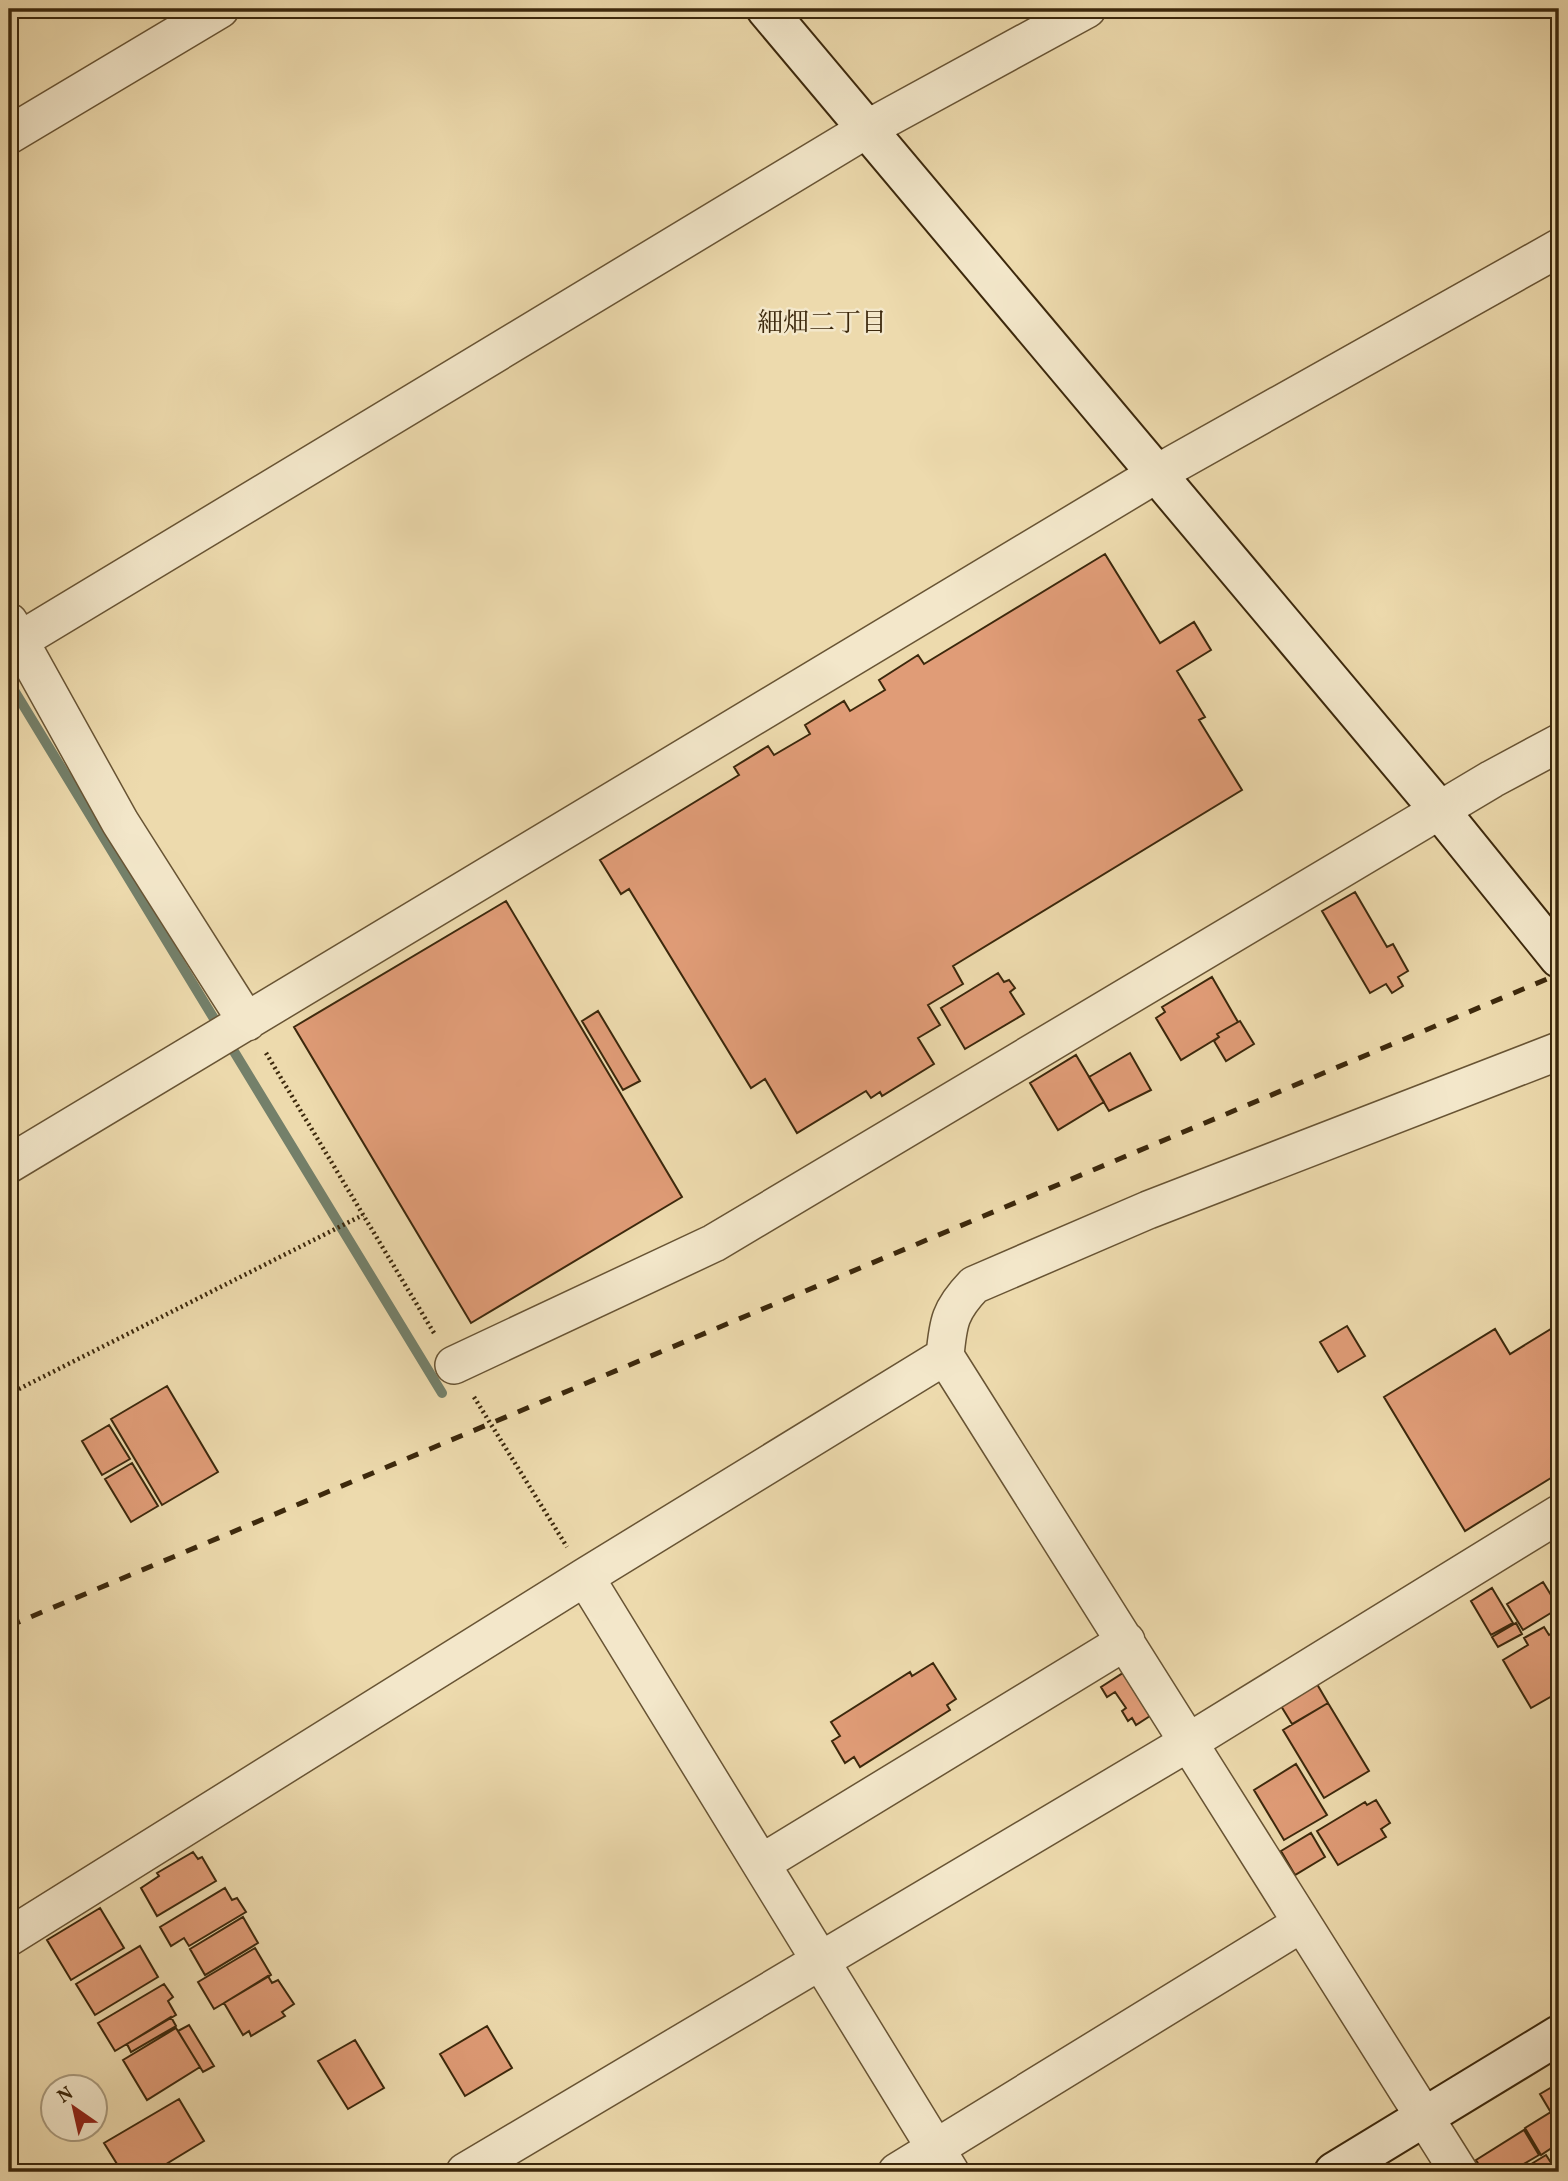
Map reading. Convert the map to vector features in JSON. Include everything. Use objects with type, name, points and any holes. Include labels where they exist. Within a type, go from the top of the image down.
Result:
[{"type":"street","points":[[9,135],[220,9]]},
{"type":"street","points":[[766,9],[1441,811],[1559,958]]},
{"type":"street","points":[[247,1022],[120,822],[13,636],[867,129],[1087,9]]},
{"type":"street","points":[[9,1164],[1157,473],[1559,248]]},
{"type":"street","points":[[454,1365],[714,1243],[1492,779],[1559,743]]},
{"type":"street","points":[[1459,2172],[945,1356],[948,1325],[958,1302],[974,1285],[1148,1210],[1559,1051]]},
{"type":"street","points":[[9,1937],[945,1356]]},
{"type":"street","points":[[465,2172],[1189,1742],[1559,1514]]},
{"type":"street","points":[[585,1577],[943,2161]]},
{"type":"street","points":[[762,1863],[1126,1641]]},
{"type":"street","points":[[897,2172],[943,2161],[1302,1923]]},
{"type":"street","points":[[1335,2172],[1559,2035]]},
{"type":"path","points":[[247,1022],[585,1577]]},
{"type":"path","points":[[9,1394],[363,1215]]},
{"type":"building","points":[[1105,554],[1160,643],[1194,622],[1211,650],[1177,671],[1205,717],[1199,720],[1242,790],[953,966],[963,984],[928,1005],[940,1025],[918,1038],[934,1064],[882,1096],[880,1092],[871,1098],[866,1091],[797,1133],[765,1079],[751,1088],[629,889],[621,894],[600,860],[739,775],[734,767],[768,746],[774,755],[810,734],[805,725],[844,701],[850,711],[885,690],[879,680],[918,655],[924,664]]},
{"type":"building","points":[[1355,892],[1387,947],[1393,944],[1408,971],[1398,977],[1403,986],[1392,993],[1386,984],[1370,993],[1322,911]]},
{"type":"building","points":[[506,901],[682,1197],[471,1323],[294,1027]]},
{"type":"building","points":[[998,973],[1004,982],[1009,980],[1015,988],[1010,992],[1024,1014],[965,1049],[941,1008]]},
{"type":"building","points":[[1212,977],[1238,1022],[1181,1060],[1156,1018],[1165,1012],[1162,1007]]},
{"type":"building","points":[[598,1011],[640,1081],[623,1090],[582,1021]]},
{"type":"building","points":[[1240,1021],[1254,1044],[1226,1061],[1214,1041],[1219,1037],[1217,1034]]},
{"type":"building","points":[[1130,1053],[1151,1090],[1109,1111],[1089,1077]]},
{"type":"building","points":[[1076,1055],[1104,1102],[1058,1130],[1030,1083]]},
{"type":"building","points":[[1559,1324],[1559,1473],[1465,1531],[1384,1397],[1495,1329],[1510,1354]]},
{"type":"building","points":[[1347,1326],[1365,1356],[1338,1372],[1320,1342]]},
{"type":"building","points":[[167,1386],[218,1472],[162,1505],[111,1419]]},
{"type":"building","points":[[109,1425],[130,1459],[102,1475],[82,1441]]},
{"type":"building","points":[[132,1463],[158,1506],[131,1522],[105,1479]]},
{"type":"building","points":[[1543,1582],[1559,1608],[1523,1630],[1507,1604]]},
{"type":"building","points":[[1492,1588],[1513,1623],[1491,1635],[1471,1601]]},
{"type":"building","points":[[1516,1623],[1522,1634],[1498,1647],[1492,1637]]},
{"type":"building","points":[[1544,1627],[1549,1635],[1559,1629],[1559,1687],[1556,1689],[1559,1692],[1531,1708],[1503,1660],[1528,1645],[1524,1638]]},
{"type":"building","points":[[933,1663],[956,1699],[947,1705],[950,1710],[860,1767],[854,1757],[845,1763],[832,1741],[840,1736],[831,1722],[910,1672],[912,1676]]},
{"type":"building","points":[[1123,1673],[1150,1716],[1136,1725],[1132,1718],[1128,1721],[1122,1711],[1126,1708],[1115,1692],[1107,1697],[1101,1687]]},
{"type":"building","points":[[1314,1679],[1328,1703],[1292,1724],[1278,1701]]},
{"type":"building","points":[[1328,1703],[1369,1771],[1324,1798],[1283,1730]]},
{"type":"building","points":[[1296,1764],[1327,1815],[1284,1840],[1254,1790]]},
{"type":"building","points":[[1376,1800],[1390,1823],[1381,1829],[1386,1837],[1338,1865],[1317,1831],[1365,1802],[1367,1805]]},
{"type":"building","points":[[1311,1833],[1325,1857],[1295,1875],[1281,1851]]},
{"type":"building","points":[[193,1852],[198,1859],[202,1857],[216,1881],[157,1916],[141,1888],[159,1876],[157,1873]]},
{"type":"building","points":[[225,1888],[232,1900],[237,1898],[246,1912],[189,1946],[184,1938],[171,1946],[160,1927]]},
{"type":"building","points":[[100,1908],[124,1948],[71,1980],[47,1940]]},
{"type":"building","points":[[243,1917],[258,1943],[205,1975],[190,1949]]},
{"type":"building","points":[[140,1946],[158,1977],[95,2015],[76,1984]]},
{"type":"building","points":[[255,1948],[271,1975],[214,2009],[198,1982]]},
{"type":"building","points":[[268,1976],[272,1983],[278,1980],[294,2004],[282,2012],[285,2016],[251,2036],[249,2031],[243,2035],[224,2003]]},
{"type":"building","points":[[164,1984],[173,1997],[168,2001],[176,2015],[115,2051],[98,2023]]},
{"type":"building","points":[[171,2017],[176,2026],[131,2052],[127,2044]]},
{"type":"building","points":[[189,2025],[214,2066],[203,2072],[178,2031]]},
{"type":"building","points":[[487,2026],[512,2068],[465,2096],[440,2054]]},
{"type":"building","points":[[176,2028],[200,2067],[147,2100],[123,2060]]},
{"type":"building","points":[[355,2040],[384,2088],[348,2109],[318,2061]]},
{"type":"building","points":[[1559,2083],[1559,2126],[1540,2094]]},
{"type":"building","points":[[179,2099],[204,2141],[153,2172],[122,2172],[104,2143]]},
{"type":"building","points":[[1551,2112],[1559,2126],[1559,2143],[1541,2155],[1525,2128]]},
{"type":"building","points":[[1524,2130],[1539,2155],[1510,2172],[1483,2172],[1476,2160]]},
{"type":"building","points":[[1546,2155],[1557,2172],[1518,2172]]},
{"type":"waterway","points":[[9,682],[442,1393]]},
{"type":"railway","points":[[9,1626],[1559,974]]},
{"type":"district","name":"細畑二丁目","points":[[822,324]]}]
